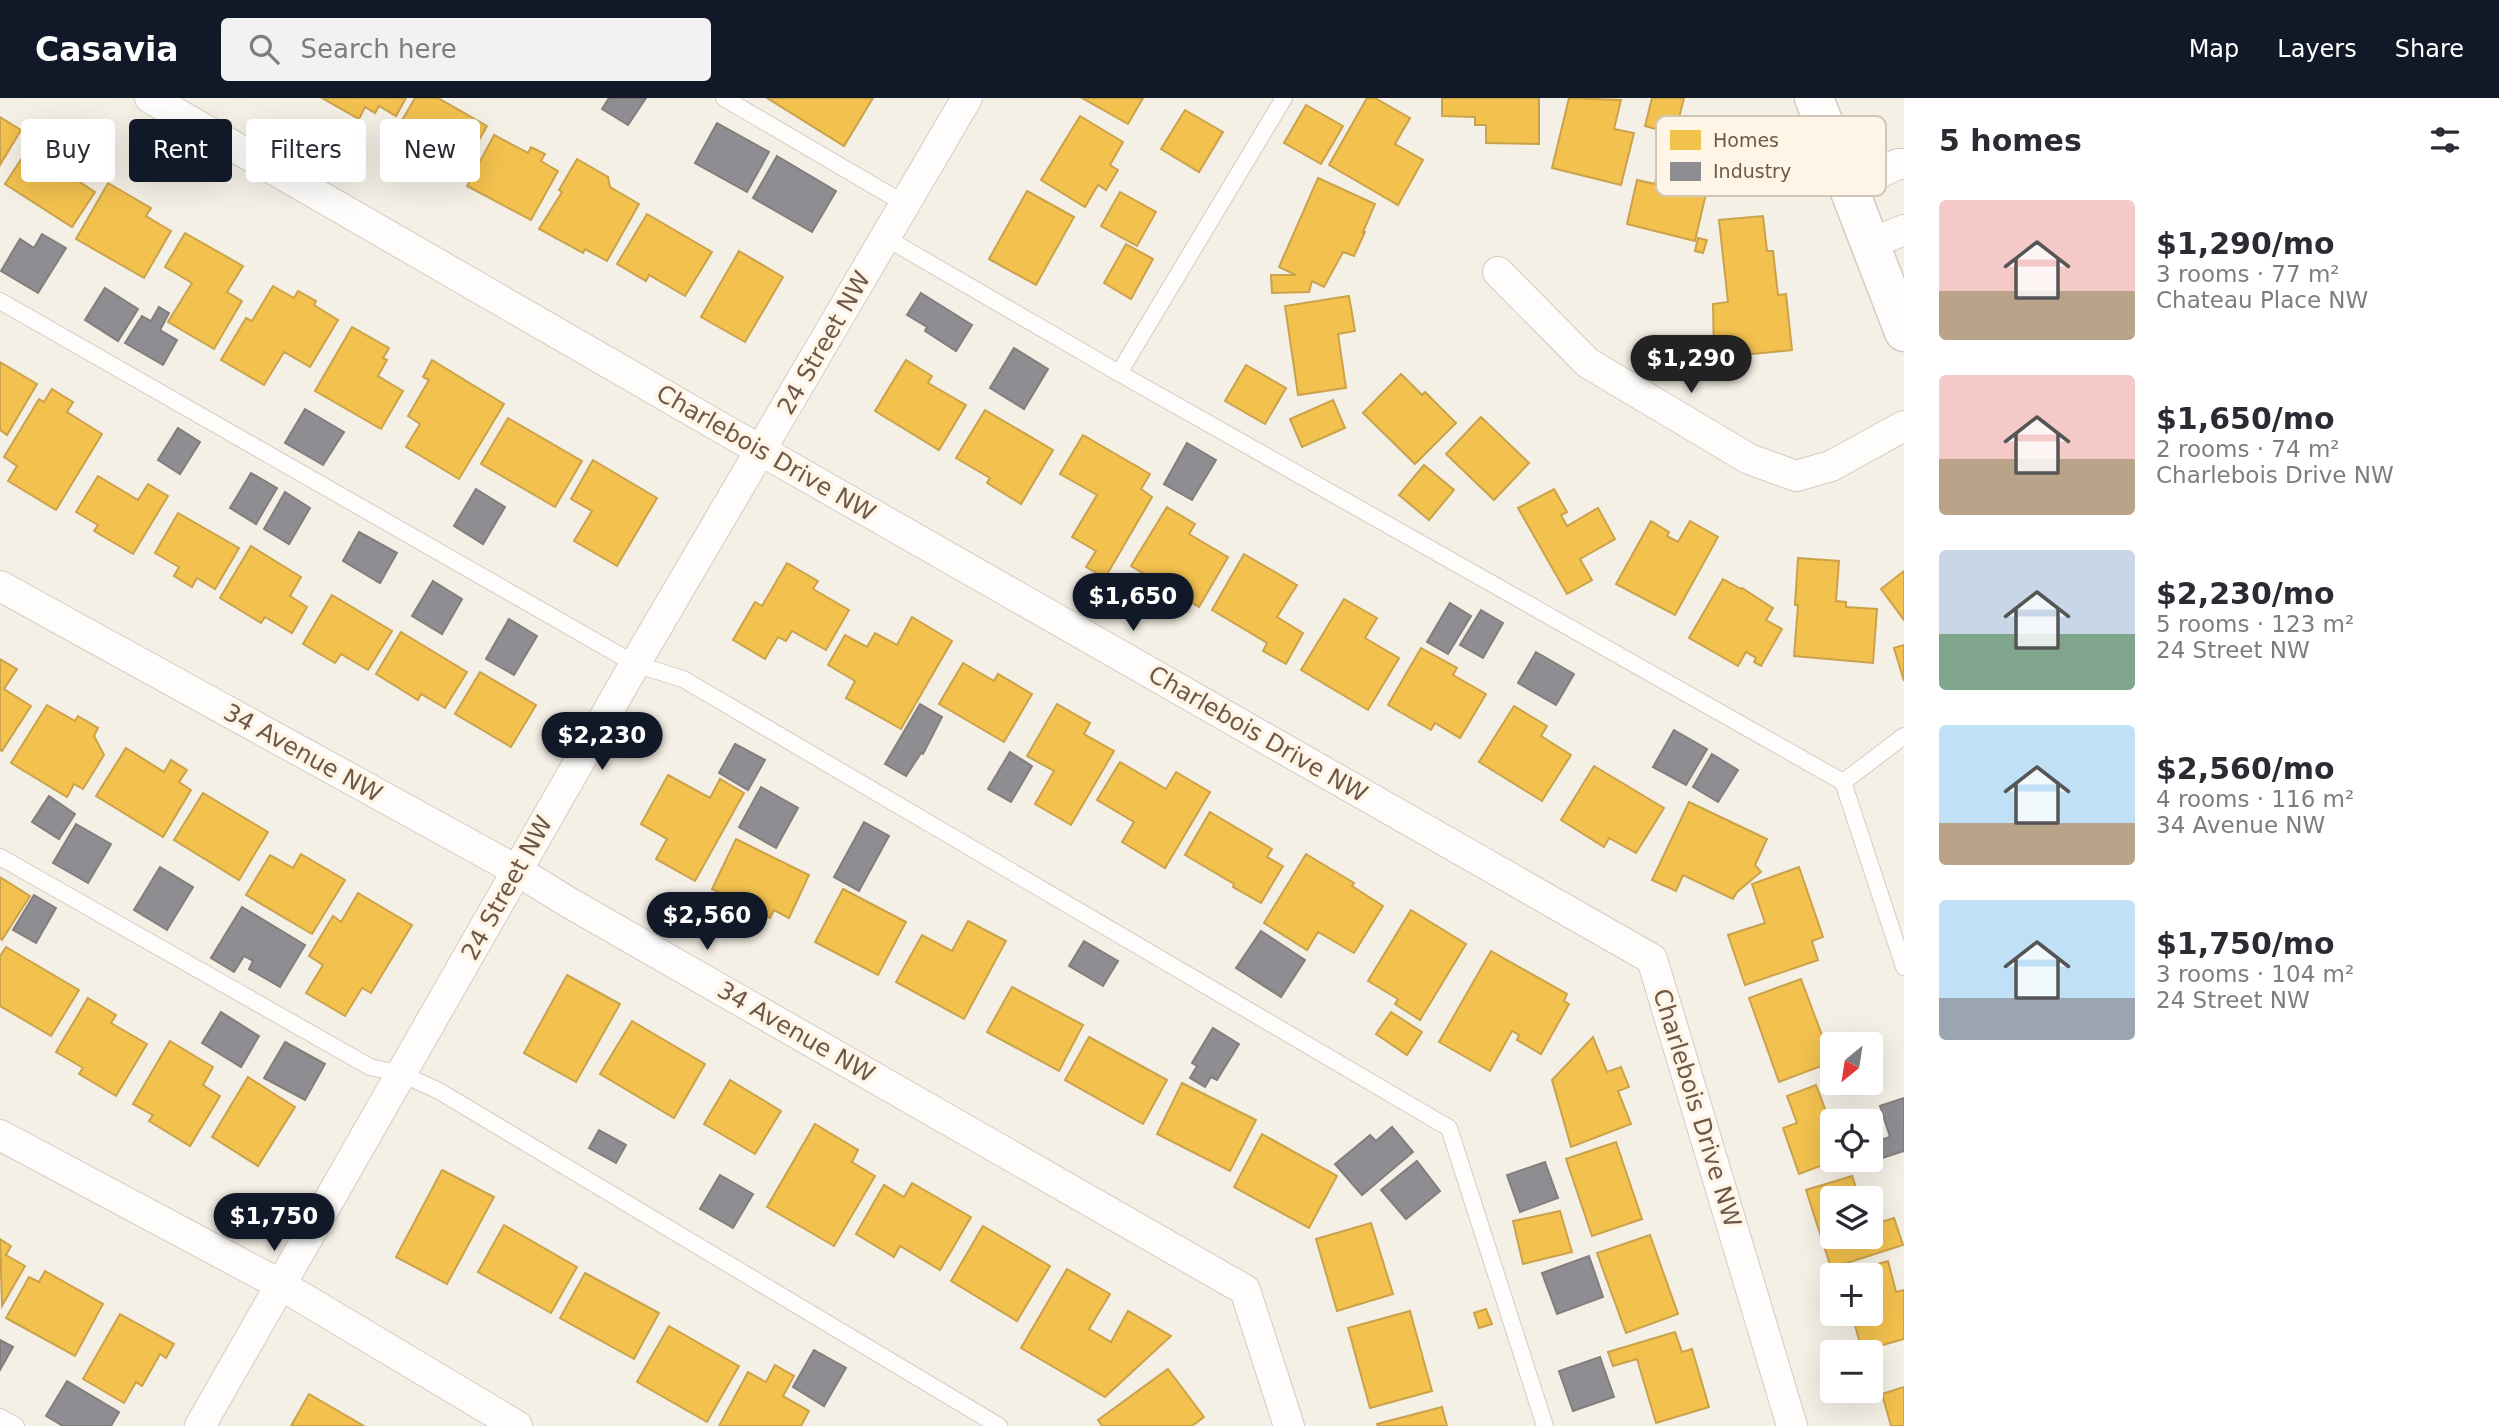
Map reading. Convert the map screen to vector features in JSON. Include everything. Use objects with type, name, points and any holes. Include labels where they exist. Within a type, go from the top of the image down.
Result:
[{"type":"street","name":"Charlebois Drive NW","points":[[150,98],[1652,959],[1793,1426]]},
{"type":"street","name":"24 Street NW","points":[[200,1426],[516,870],[967,98]]},
{"type":"street","points":[[1814,98],[1821,116]]},
{"type":"street","points":[[1886,170],[1904,164]]},
{"type":"street","points":[[1851,196],[1904,332]]},
{"type":"street","points":[[1869,244],[1904,230]]},
{"type":"street","points":[[1498,272],[1588,363],[1749,459],[1796,476],[1831,466],[1904,426]]},
{"type":"street","name":"34 Avenue NW","points":[[0,586],[516,870],[1245,1290],[1289,1426]]},
{"type":"street","points":[[0,1135],[281,1285],[517,1426]]},
{"type":"lane","points":[[724,98],[905,204]]},
{"type":"lane","points":[[1119,373],[1284,98]]},
{"type":"lane","points":[[886,238],[1119,373],[1843,782],[1904,967]]},
{"type":"lane","points":[[0,301],[635,664],[683,679],[1450,1128],[1545,1426]]},
{"type":"lane","points":[[1843,782],[1904,736]]},
{"type":"lane","points":[[0,857],[370,1067],[402,1074],[450,1098],[999,1426]]},
{"type":"lane","points":[[0,1417],[16,1426]]},
{"type":"building: Homes","points":[[322,98],[406,98],[396,116],[379,106],[375,113],[365,107],[359,119]]},
{"type":"building: Homes","points":[[415,98],[438,98],[475,119],[403,119]]},
{"type":"building: Homes","points":[[767,98],[873,98],[844,146]]},
{"type":"building: Homes","points":[[1082,98],[1143,98],[1128,124]]},
{"type":"building: Homes","points":[[1367,98],[1375,98],[1410,118],[1395,144],[1423,160],[1398,205],[1329,165]]},
{"type":"building: Homes","points":[[1442,98],[1539,98],[1539,144],[1486,143],[1486,125],[1475,125],[1475,117],[1442,116]]},
{"type":"building: Homes","points":[[1569,98],[1621,100],[1614,129],[1634,133],[1621,185],[1552,168]]},
{"type":"building: Homes","points":[[1652,98],[1684,98],[1680,116],[1656,116],[1656,129],[1645,126]]},
{"type":"building: Homes","points":[[1306,105],[1343,126],[1321,164],[1284,143]]},
{"type":"building: Homes","points":[[1185,110],[1223,132],[1199,172],[1161,149]]},
{"type":"building: Homes","points":[[1080,116],[1123,142],[1110,165],[1118,170],[1106,190],[1098,185],[1085,207],[1041,180]]},
{"type":"building: Homes","points":[[0,117],[21,130],[0,165]]},
{"type":"building: Homes","points":[[480,122],[487,126],[480,138]]},
{"type":"building: Homes","points":[[494,135],[528,153],[531,147],[545,154],[541,161],[558,171],[531,220],[467,186],[469,182],[480,182],[480,161]]},
{"type":"building: Homes","points":[[21,159],[21,182],[80,182],[95,192],[72,227],[5,184]]},
{"type":"building: Homes","points":[[577,159],[608,177],[610,187],[639,204],[607,261],[585,249],[583,253],[539,229],[562,192],[559,190]]},
{"type":"building: Homes","points":[[1318,178],[1375,204],[1365,232],[1354,256],[1343,252],[1324,287],[1312,281],[1309,292],[1272,293],[1271,275],[1296,275],[1279,267]]},
{"type":"building: Homes","points":[[1656,179],[1656,196],[1705,196],[1695,241],[1627,224],[1637,180],[1655,184]]},
{"type":"building: Homes","points":[[108,183],[151,208],[146,216],[171,231],[144,278],[76,239]]},
{"type":"building: Homes","points":[[1027,191],[1074,217],[1036,285],[989,259]]},
{"type":"building: Homes","points":[[1120,192],[1156,212],[1137,246],[1101,226]]},
{"type":"building: Homes","points":[[647,214],[712,252],[685,296],[649,275],[646,281],[617,264]]},
{"type":"building: Homes","points":[[1763,216],[1767,251],[1773,251],[1778,295],[1786,294],[1792,350],[1733,356],[1733,352],[1714,354],[1713,304],[1728,302],[1719,220]]},
{"type":"building: Homes","points":[[185,233],[243,266],[227,292],[242,301],[214,349],[168,322],[192,283],[165,267]]},
{"type":"building: Homes","points":[[1698,238],[1707,240],[1703,253],[1695,251]]},
{"type":"building: Homes","points":[[1126,244],[1153,259],[1131,299],[1104,283]]},
{"type":"building: Homes","points":[[739,251],[783,277],[745,342],[701,317]]},
{"type":"building: Homes","points":[[273,286],[294,298],[298,291],[316,301],[314,305],[338,320],[310,367],[284,352],[264,385],[221,360],[246,318],[252,321]]},
{"type":"building: Homes","points":[[1349,296],[1355,331],[1338,334],[1346,388],[1298,395],[1285,306]]},
{"type":"building: Homes","points":[[352,327],[389,348],[383,358],[387,360],[378,376],[403,391],[381,429],[315,391]]},
{"type":"building: Homes","points":[[432,360],[504,404],[459,479],[406,447],[420,424],[408,416],[429,380],[423,377]]},
{"type":"building: Homes","points":[[906,360],[932,376],[928,383],[966,405],[939,450],[875,411]]},
{"type":"building: Homes","points":[[0,362],[37,384],[7,435],[0,430]]},
{"type":"building: Homes","points":[[1246,365],[1286,388],[1265,424],[1225,401]]},
{"type":"building: Homes","points":[[1401,374],[1422,395],[1425,392],[1456,423],[1415,464],[1363,413]]},
{"type":"building: Homes","points":[[52,389],[73,402],[67,412],[102,434],[56,510],[8,481],[17,466],[4,457],[39,399],[44,402]]},
{"type":"building: Homes","points":[[1333,400],[1345,428],[1302,447],[1290,419]]},
{"type":"building: Homes","points":[[985,410],[1053,450],[1021,504],[987,483],[990,478],[956,458]]},
{"type":"building: Homes","points":[[1481,417],[1529,463],[1494,500],[1446,454]]},
{"type":"building: Homes","points":[[508,418],[582,461],[555,507],[481,464]]},
{"type":"building: Homes","points":[[1083,435],[1150,474],[1141,489],[1152,497],[1105,578],[1086,567],[1096,551],[1072,537],[1097,495],[1060,474]]},
{"type":"building: Homes","points":[[593,460],[657,498],[617,566],[574,541],[592,511],[571,499]]},
{"type":"building: Homes","points":[[1424,465],[1454,490],[1429,520],[1399,495]]},
{"type":"building: Homes","points":[[98,476],[138,500],[148,484],[168,496],[133,554],[94,531],[98,525],[76,512]]},
{"type":"building: Homes","points":[[1554,489],[1567,512],[1561,515],[1567,526],[1598,508],[1615,539],[1580,559],[1592,580],[1567,594],[1518,508]]},
{"type":"building: Homes","points":[[1167,507],[1195,524],[1189,534],[1228,557],[1199,607],[1131,566]]},
{"type":"building: Homes","points":[[178,513],[239,548],[215,589],[197,578],[192,587],[174,576],[179,567],[155,553]]},
{"type":"building: Homes","points":[[1651,521],[1669,532],[1667,536],[1678,542],[1690,521],[1718,537],[1675,615],[1616,584]]},
{"type":"building: Homes","points":[[251,546],[301,577],[290,596],[307,607],[292,633],[265,617],[261,623],[220,598]]},
{"type":"building: Homes","points":[[1244,554],[1297,585],[1277,617],[1303,633],[1286,664],[1263,651],[1267,643],[1212,610]]},
{"type":"building: Homes","points":[[1798,558],[1839,561],[1836,601],[1846,602],[1846,607],[1877,609],[1873,663],[1794,656]]},
{"type":"building: Homes","points":[[787,563],[818,581],[813,589],[849,610],[826,650],[792,631],[786,641],[778,637],[765,659],[733,640],[755,602],[762,606]]},
{"type":"building: Homes","points":[[1904,571],[1904,620],[1881,589]]},
{"type":"building: Homes","points":[[1723,579],[1773,608],[1766,620],[1782,629],[1761,666],[1754,662],[1756,658],[1746,652],[1738,666],[1689,638]]},
{"type":"building: Homes","points":[[332,595],[392,631],[368,670],[341,654],[335,663],[303,644]]},
{"type":"building: Homes","points":[[1344,599],[1377,618],[1365,638],[1399,658],[1368,710],[1301,670]]},
{"type":"building: Homes","points":[[912,617],[952,641],[901,729],[846,698],[855,681],[828,665],[845,635],[867,647],[875,633],[897,645]]},
{"type":"building: Homes","points":[[401,632],[467,672],[445,708],[421,694],[418,700],[376,674]]},
{"type":"building: Homes","points":[[1904,645],[1904,681],[1894,648]]},
{"type":"building: Homes","points":[[1421,648],[1457,668],[1453,675],[1486,694],[1460,738],[1435,723],[1431,730],[1388,705]]},
{"type":"building: Homes","points":[[0,659],[17,669],[4,689],[31,706],[2,751],[0,750]]},
{"type":"building: Homes","points":[[963,663],[994,681],[998,674],[1032,694],[1004,742],[939,704]]},
{"type":"building: Homes","points":[[480,672],[536,705],[511,747],[455,714]]},
{"type":"building: Homes","points":[[1057,704],[1090,723],[1084,734],[1114,751],[1071,825],[1035,804],[1054,771],[1027,756]]},
{"type":"building: Homes","points":[[47,705],[75,721],[78,716],[98,728],[94,736],[104,755],[83,789],[74,784],[67,797],[11,763]]},
{"type":"building: Homes","points":[[1514,706],[1547,726],[1541,736],[1571,755],[1542,801],[1479,762]]},
{"type":"building: Homes","points":[[126,748],[164,772],[171,760],[187,770],[179,782],[191,790],[163,837],[96,796]]},
{"type":"building: Homes","points":[[1120,762],[1166,789],[1176,772],[1210,792],[1165,868],[1122,842],[1134,822],[1097,800]]},
{"type":"building: Homes","points":[[1594,766],[1664,808],[1636,853],[1609,838],[1604,847],[1561,820]]},
{"type":"building: Homes","points":[[668,775],[710,798],[720,779],[744,793],[695,881],[656,859],[667,839],[641,824]]},
{"type":"building: Homes","points":[[203,793],[268,832],[239,880],[174,840]]},
{"type":"building: Homes","points":[[1689,802],[1767,839],[1755,865],[1761,872],[1737,892],[1733,899],[1683,875],[1676,891],[1652,880]]},
{"type":"building: Homes","points":[[1210,812],[1272,849],[1267,857],[1283,866],[1261,903],[1185,855]]},
{"type":"building: Homes","points":[[736,839],[809,875],[789,918],[774,910],[770,918],[712,889]]},
{"type":"building: Homes","points":[[301,854],[345,880],[312,934],[246,895],[270,855],[293,868]]},
{"type":"building: Homes","points":[[1306,854],[1354,883],[1352,886],[1383,906],[1354,953],[1318,932],[1307,950],[1264,923]]},
{"type":"building: Homes","points":[[1799,867],[1823,937],[1812,941],[1818,960],[1745,985],[1728,935],[1765,923],[1752,884]]},
{"type":"building: Homes","points":[[0,877],[30,896],[2,940],[0,938]]},
{"type":"building: Homes","points":[[843,889],[906,922],[878,975],[815,942]]},
{"type":"building: Homes","points":[[358,893],[412,925],[371,993],[362,988],[345,1016],[306,993],[323,965],[309,956],[333,916],[341,922]]},
{"type":"building: Homes","points":[[1411,910],[1466,944],[1420,1020],[1395,1004],[1398,999],[1368,981]]},
{"type":"building: Homes","points":[[968,921],[1006,941],[964,1019],[896,982],[922,935],[952,951]]},
{"type":"building: Homes","points":[[6,947],[79,990],[51,1036],[0,1006],[0,956]]},
{"type":"building: Homes","points":[[1491,951],[1567,994],[1564,1001],[1569,1004],[1541,1054],[1517,1040],[1519,1035],[1512,1031],[1490,1071],[1439,1042]]},
{"type":"building: Homes","points":[[567,975],[620,1004],[576,1082],[524,1053]]},
{"type":"building: Homes","points":[[1801,979],[1821,1032],[1820,1067],[1779,1082],[1749,998]]},
{"type":"building: Homes","points":[[1012,987],[1083,1025],[1059,1071],[987,1032]]},
{"type":"building: Homes","points":[[88,998],[116,1015],[111,1023],[147,1044],[116,1096],[79,1074],[83,1068],[56,1052]]},
{"type":"building: Homes","points":[[1391,1012],[1422,1032],[1407,1055],[1376,1034]]},
{"type":"building: Homes","points":[[632,1021],[705,1064],[674,1118],[600,1074]]},
{"type":"building: Homes","points":[[1089,1037],[1167,1080],[1143,1124],[1065,1080]]},
{"type":"building: Homes","points":[[1593,1037],[1607,1072],[1621,1067],[1629,1087],[1618,1091],[1631,1124],[1571,1147],[1552,1080]]},
{"type":"building: Homes","points":[[170,1041],[213,1067],[203,1085],[220,1096],[190,1146],[149,1121],[153,1115],[133,1104]]},
{"type":"building: Homes","points":[[248,1077],[295,1107],[258,1166],[212,1137]]},
{"type":"building: Homes","points":[[730,1080],[781,1111],[755,1154],[704,1124]]},
{"type":"building: Homes","points":[[1182,1083],[1256,1120],[1230,1171],[1157,1134]]},
{"type":"building: Homes","points":[[1816,1085],[1825,1109],[1820,1109],[1820,1166],[1799,1174],[1783,1128],[1797,1123],[1787,1096]]},
{"type":"building: Homes","points":[[815,1124],[858,1150],[852,1162],[875,1176],[834,1246],[767,1207]]},
{"type":"building: Homes","points":[[1262,1134],[1337,1176],[1309,1228],[1234,1187]]},
{"type":"building: Homes","points":[[1616,1142],[1642,1219],[1592,1236],[1566,1159]]},
{"type":"building: Homes","points":[[442,1170],[494,1197],[447,1284],[396,1257]]},
{"type":"building: Homes","points":[[1852,1176],[1855,1186],[1820,1186],[1820,1234],[1806,1190]]},
{"type":"building: Homes","points":[[912,1183],[971,1217],[940,1270],[900,1246],[894,1257],[856,1234],[884,1185],[904,1197]]},
{"type":"building: Homes","points":[[1560,1211],[1572,1252],[1523,1264],[1513,1221]]},
{"type":"building: Homes","points":[[1894,1218],[1903,1245],[1847,1263],[1829,1263],[1825,1249],[1883,1249],[1883,1221]]},
{"type":"building: Homes","points":[[1371,1223],[1393,1294],[1337,1311],[1316,1239]]},
{"type":"building: Homes","points":[[504,1225],[577,1267],[551,1313],[478,1272]]},
{"type":"building: Homes","points":[[983,1226],[1050,1266],[1017,1321],[951,1281]]},
{"type":"building: Homes","points":[[1650,1235],[1678,1314],[1626,1333],[1597,1253]]},
{"type":"building: Homes","points":[[0,1239],[11,1246],[6,1255],[25,1266],[2,1306]]},
{"type":"building: Homes","points":[[1888,1261],[1896,1292],[1904,1290],[1904,1339],[1883,1345],[1883,1340],[1859,1340],[1855,1326],[1883,1326],[1881,1263]]},
{"type":"building: Homes","points":[[1067,1269],[1110,1294],[1089,1329],[1111,1342],[1128,1311],[1171,1336],[1105,1397],[1021,1348]]},
{"type":"building: Homes","points":[[45,1271],[103,1304],[75,1356],[6,1318],[29,1277],[39,1282]]},
{"type":"building: Homes","points":[[585,1273],[659,1313],[634,1359],[560,1318]]},
{"type":"building: Homes","points":[[1486,1309],[1492,1324],[1479,1328],[1474,1313]]},
{"type":"building: Homes","points":[[1410,1311],[1432,1391],[1370,1408],[1348,1328]]},
{"type":"building: Homes","points":[[120,1314],[174,1344],[166,1358],[160,1354],[142,1386],[136,1382],[124,1403],[83,1379]]},
{"type":"building: Homes","points":[[669,1326],[739,1366],[707,1422],[637,1382]]},
{"type":"building: Homes","points":[[1675,1332],[1682,1352],[1692,1349],[1709,1407],[1656,1423],[1637,1359],[1613,1366],[1608,1352]]},
{"type":"building: Homes","points":[[775,1365],[794,1376],[783,1396],[809,1411],[801,1426],[719,1426],[748,1372],[766,1382]]},
{"type":"building: Homes","points":[[1168,1369],[1204,1417],[1192,1426],[1102,1426],[1098,1420]]},
{"type":"building: Homes","points":[[1904,1387],[1904,1426],[1891,1426],[1883,1394]]},
{"type":"building: Homes","points":[[309,1394],[364,1426],[291,1426]]},
{"type":"building: Homes","points":[[1442,1407],[1447,1426],[1377,1424]]},
{"type":"building: Industry","points":[[609,98],[646,98],[628,125],[602,109]]},
{"type":"building: Industry","points":[[717,123],[769,152],[747,192],[695,163]]},
{"type":"building: Industry","points":[[777,156],[836,191],[812,232],[753,198]]},
{"type":"building: Industry","points":[[42,234],[66,248],[38,293],[1,271],[20,239],[34,248]]},
{"type":"building: Industry","points":[[105,288],[138,309],[118,341],[85,320]]},
{"type":"building: Industry","points":[[921,293],[972,325],[956,351],[925,331],[927,327],[907,315]]},
{"type":"building: Industry","points":[[159,307],[169,313],[160,330],[177,340],[163,365],[125,343],[142,316],[151,321]]},
{"type":"building: Industry","points":[[1014,348],[1048,369],[1024,409],[990,388]]},
{"type":"building: Industry","points":[[305,409],[344,432],[323,465],[285,443]]},
{"type":"building: Industry","points":[[178,428],[200,442],[180,474],[158,460]]},
{"type":"building: Industry","points":[[1187,443],[1216,460],[1192,500],[1164,484]]},
{"type":"building: Industry","points":[[251,473],[277,488],[256,524],[230,508]]},
{"type":"building: Industry","points":[[476,489],[505,507],[483,544],[454,526]]},
{"type":"building: Industry","points":[[285,492],[310,508],[289,544],[264,529]]},
{"type":"building: Industry","points":[[359,532],[397,553],[380,583],[343,561]]},
{"type":"building: Industry","points":[[433,581],[462,599],[442,634],[412,616]]},
{"type":"building: Industry","points":[[1450,603],[1471,616],[1448,654],[1427,642]]},
{"type":"building: Industry","points":[[1481,610],[1503,623],[1483,658],[1460,645]]},
{"type":"building: Industry","points":[[509,619],[537,636],[514,675],[486,659]]},
{"type":"building: Industry","points":[[1536,652],[1574,674],[1556,705],[1518,683]]},
{"type":"building: Industry","points":[[920,704],[942,717],[923,754],[921,753],[906,776],[885,764]]},
{"type":"building: Industry","points":[[1674,730],[1707,749],[1686,785],[1653,767]]},
{"type":"building: Industry","points":[[735,744],[765,760],[748,790],[719,773]]},
{"type":"building: Industry","points":[[1010,752],[1032,766],[1011,802],[988,789]]},
{"type":"building: Industry","points":[[1712,754],[1738,770],[1718,802],[1693,787]]},
{"type":"building: Industry","points":[[761,787],[798,808],[776,848],[739,827]]},
{"type":"building: Industry","points":[[49,796],[75,814],[59,839],[32,822]]},
{"type":"building: Industry","points":[[864,822],[889,836],[859,891],[834,877]]},
{"type":"building: Industry","points":[[76,824],[111,844],[88,883],[53,863]]},
{"type":"building: Industry","points":[[160,867],[193,887],[167,930],[134,910]]},
{"type":"building: Industry","points":[[34,895],[56,908],[36,943],[13,930]]},
{"type":"building: Industry","points":[[242,907],[305,945],[280,987],[249,969],[253,961],[244,956],[234,972],[211,958]]},
{"type":"building: Industry","points":[[1261,931],[1305,960],[1281,997],[1236,968]]},
{"type":"building: Industry","points":[[1084,941],[1118,961],[1103,986],[1069,966]]},
{"type":"building: Industry","points":[[221,1012],[259,1036],[241,1067],[202,1043]]},
{"type":"building: Industry","points":[[1213,1028],[1239,1044],[1217,1080],[1211,1077],[1205,1087],[1190,1078],[1197,1066],[1192,1063]]},
{"type":"building: Industry","points":[[285,1042],[325,1064],[305,1100],[264,1078]]},
{"type":"building: Industry","points":[[1904,1098],[1904,1151],[1883,1158],[1883,1139],[1890,1137],[1880,1106]]},
{"type":"building: Industry","points":[[1392,1127],[1413,1152],[1362,1195],[1335,1164],[1370,1135],[1376,1141]]},
{"type":"building: Industry","points":[[599,1130],[626,1145],[616,1163],[589,1148]]},
{"type":"building: Industry","points":[[1417,1161],[1440,1191],[1406,1219],[1381,1190]]},
{"type":"building: Industry","points":[[1545,1162],[1558,1198],[1520,1212],[1507,1175]]},
{"type":"building: Industry","points":[[720,1175],[753,1194],[733,1228],[700,1209]]},
{"type":"building: Industry","points":[[1589,1256],[1603,1297],[1557,1314],[1542,1273]]},
{"type":"building: Industry","points":[[0,1340],[13,1347],[0,1370]]},
{"type":"building: Industry","points":[[814,1350],[846,1368],[824,1406],[793,1387]]},
{"type":"building: Industry","points":[[1600,1357],[1614,1397],[1573,1411],[1559,1371]]},
{"type":"building: Industry","points":[[67,1381],[119,1412],[111,1426],[63,1426],[46,1416]]}]
